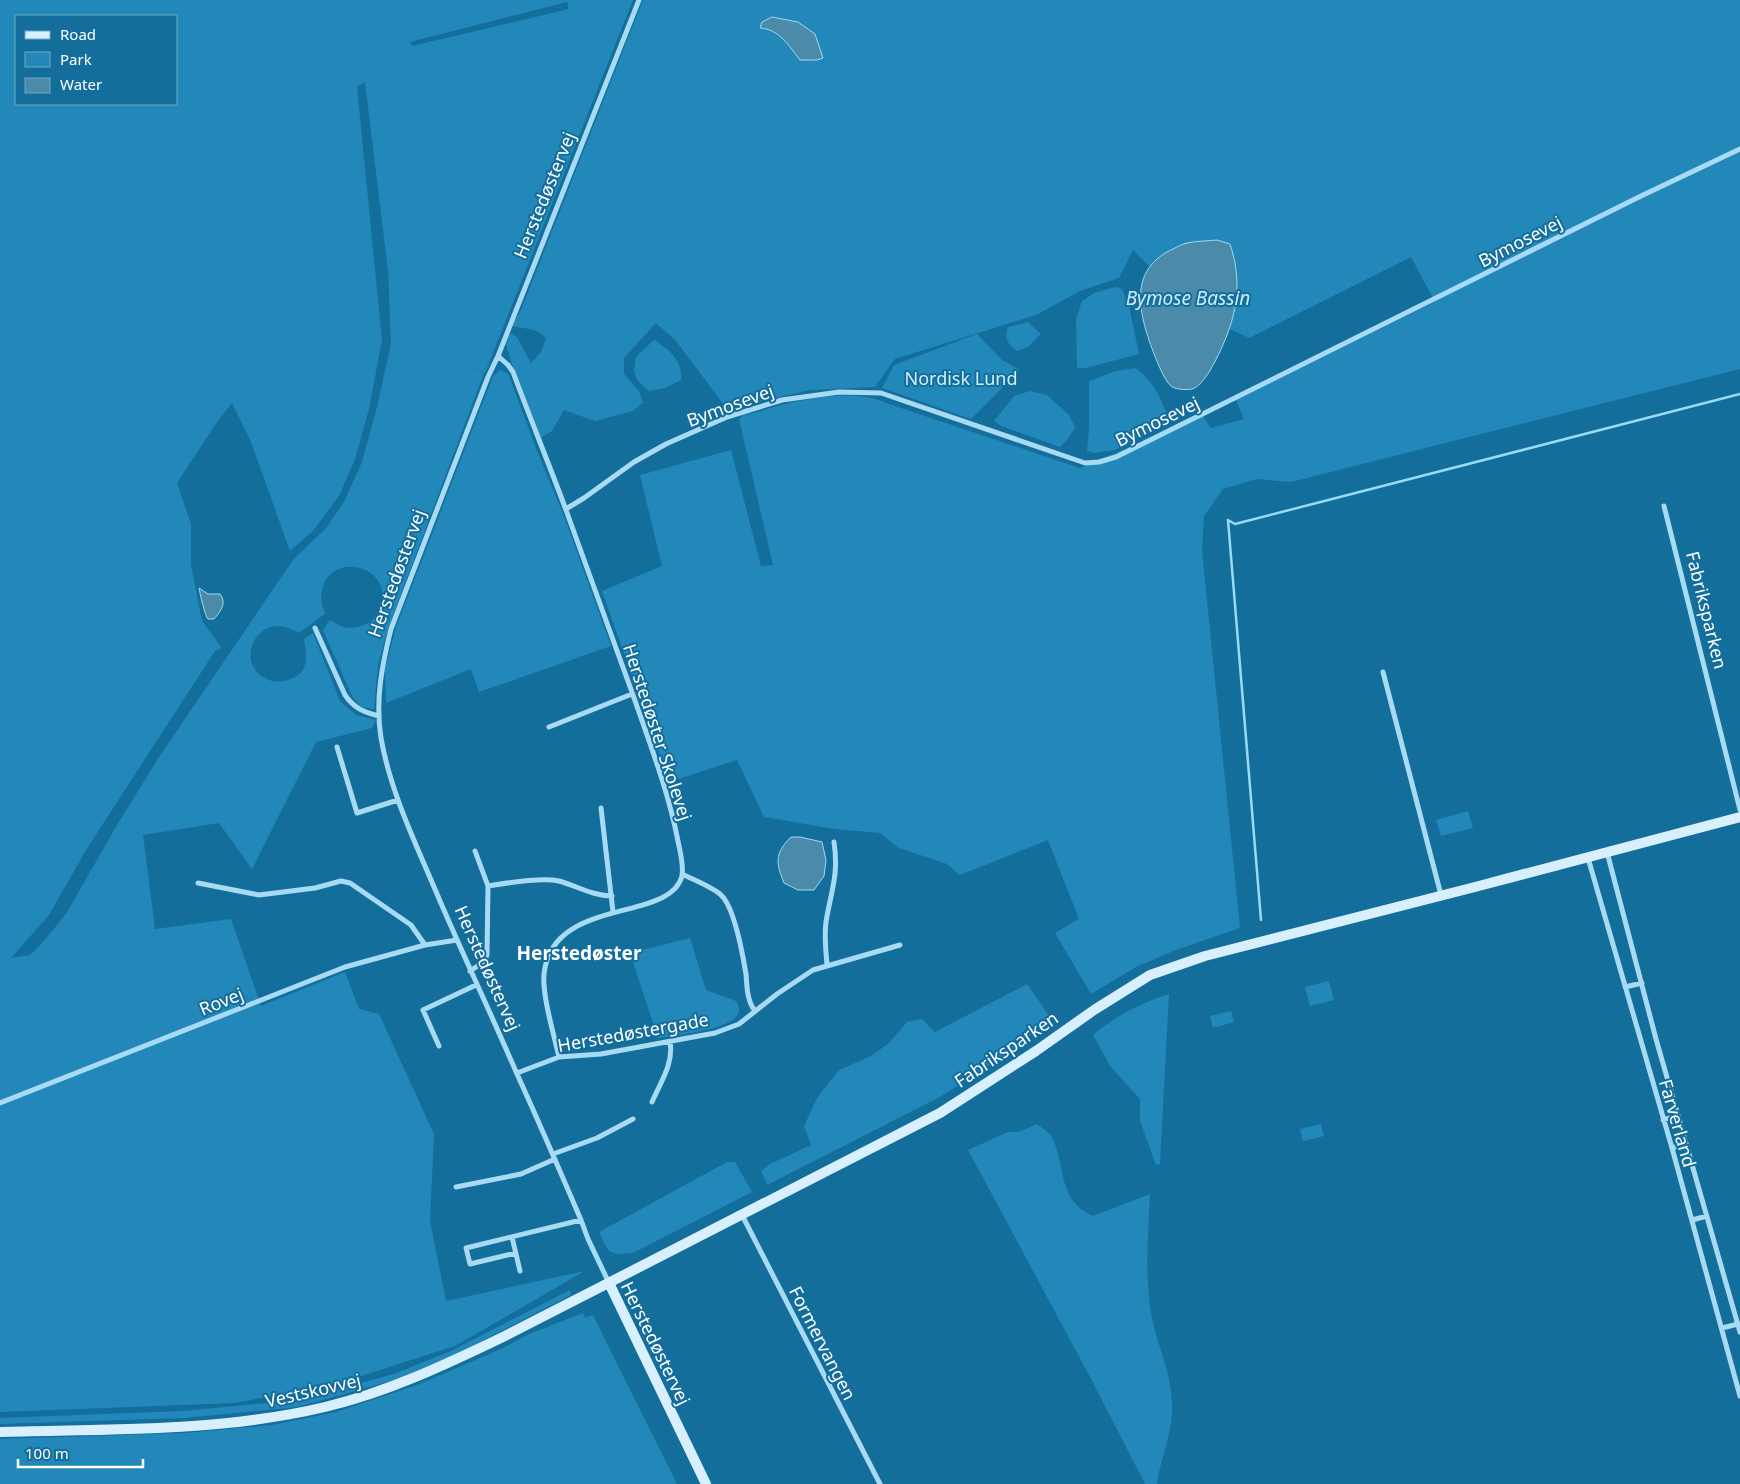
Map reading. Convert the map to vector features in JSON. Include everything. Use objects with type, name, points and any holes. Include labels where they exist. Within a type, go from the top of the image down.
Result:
[{"type":"street","name":"Herstedøstervej","points":[[639,0],[488,377],[391,629],[382,668],[378,701],[388,769],[398,800],[476,985],[517,1073],[588,1239],[706,1484]]},
{"type":"street","name":"Bymosevej","points":[[566,509],[634,462],[666,444],[727,417],[782,400],[839,392],[881,393],[1085,463],[1099,462],[1116,457],[1632,200],[1740,149]]},
{"type":"street","name":"Herstedøster Skolevej","points":[[498,356],[513,372],[566,509],[661,774],[671,808],[682,862],[682,874]]},
{"type":"street","name":"Fabriksparken","points":[[1664,506],[1740,810]]},
{"type":"street","points":[[315,628],[348,700],[358,710],[379,716]]},
{"type":"street","points":[[1383,672],[1441,895]]},
{"type":"street","points":[[549,727],[632,694]]},
{"type":"street","points":[[337,747],[357,813],[398,800]]},
{"type":"street","points":[[601,808],[613,912]]},
{"type":"street","name":"Fabriksparken","points":[[609,1283],[940,1113],[1036,1051],[1094,1010],[1150,975],[1205,956],[1740,817]]},
{"type":"street","points":[[827,965],[826,924],[836,880],[834,842]]},
{"type":"street","points":[[470,971],[485,961],[487,954],[488,886],[475,851]]},
{"type":"street","name":"Farverland","points":[[1607,852],[1686,1144],[1740,1332]]},
{"type":"street","name":"Farverland","points":[[1588,857],[1672,1148],[1740,1396]]},
{"type":"street","points":[[559,1057],[544,975],[552,951],[568,932],[579,926],[613,912],[642,905],[667,895],[679,883],[682,874],[720,894],[731,910],[744,963],[750,1004],[755,1011]]},
{"type":"street","points":[[198,883],[259,894],[315,888],[341,881],[350,884],[411,925],[424,945]]},
{"type":"street","points":[[488,886],[508,882],[558,881],[602,896],[612,896]]},
{"type":"street","name":"Rovej","points":[[0,1103],[345,967],[424,945],[457,940]]},
{"type":"street","name":"Herstedøstergade","points":[[517,1073],[559,1057],[600,1054],[714,1033],[739,1024],[798,979],[813,970],[900,945]]},
{"type":"street","points":[[1625,987],[1642,983]]},
{"type":"street","points":[[439,1046],[423,1010],[476,985]]},
{"type":"street","points":[[652,1102],[670,1061],[672,1053],[670,1042]]},
{"type":"street","points":[[1664,1120],[1678,1115]]},
{"type":"street","points":[[456,1187],[520,1174],[633,1119]]},
{"type":"street","points":[[1672,1148],[1686,1144]]},
{"type":"street","name":"Formervangen","points":[[742,1215],[880,1484]]},
{"type":"street","points":[[1692,1220],[1707,1216]]},
{"type":"street","points":[[516,1253],[470,1264],[466,1248],[581,1220]]},
{"type":"street","points":[[512,1237],[520,1271]]},
{"type":"street","name":"Vestskovvej","points":[[0,1432],[235,1422],[326,1407],[372,1393],[445,1365],[609,1283]]},
{"type":"street","points":[[1722,1328],[1738,1324]]},
{"type":"green space","points":[[0,0],[633,0],[485,373],[458,362],[484,373],[388,629],[378,665],[374,709],[361,707],[352,696],[323,630],[330,620],[340,626],[352,628],[365,625],[375,618],[381,607],[382,593],[378,581],[370,573],[359,568],[347,567],[336,570],[327,578],[322,591],[321,603],[326,613],[299,633],[284,627],[272,627],[262,632],[255,640],[251,650],[251,661],[256,670],[265,678],[280,682],[288,680],[300,674],[303,670],[306,660],[304,639],[313,633],[340,701],[356,715],[376,720],[372,728],[316,742],[252,869],[219,823],[143,835],[155,929],[231,919],[261,1006],[345,972],[359,1009],[379,1014],[434,1134],[430,1221],[446,1301],[585,1271],[455,1346],[333,1385],[234,1403],[0,1412]],"holes":[[[567,2],[569,9],[412,46],[410,42]],[[365,82],[388,271],[391,344],[362,462],[344,502],[326,528],[293,560],[159,757],[66,914],[30,955],[11,958],[49,915],[86,850],[215,651],[222,648],[202,621],[191,565],[191,524],[177,483],[217,422],[232,403],[251,442],[290,551],[313,531],[339,496],[355,459],[369,409],[382,340],[357,87]]]},
{"type":"green space","points":[[643,0],[1740,0],[1740,369],[1291,482],[1257,479],[1223,489],[1204,516],[1202,551],[1240,928],[1176,950],[1138,966],[1091,994],[1055,933],[1079,919],[1048,840],[960,875],[947,864],[899,848],[880,833],[835,829],[764,817],[737,760],[669,782],[602,591],[662,566],[640,475],[731,450],[761,566],[773,565],[739,419],[744,415],[785,404],[824,397],[851,396],[877,399],[1080,468],[1203,416],[1211,428],[1244,419],[1236,400],[1435,302],[1411,257],[1249,338],[1230,329],[1236,299],[1163,254],[1149,266],[1133,250],[1119,278],[1080,291],[1036,315],[895,359],[875,387],[810,390],[727,409],[676,341],[656,323],[624,358],[624,374],[639,391],[643,403],[633,411],[595,421],[564,410],[552,431],[540,438],[506,345],[510,333],[517,337],[531,363],[541,352],[546,338],[534,330],[512,326],[521,310]]},
{"type":"green space","points":[[1115,287],[1122,289],[1129,306],[1139,354],[1086,368],[1077,368],[1076,319],[1082,301],[1094,293]]},
{"type":"green space","name":"Nordisk Lund","points":[[1028,322],[1041,334],[1028,347],[1017,351],[1007,340],[1008,327]]},
{"type":"green space","name":"Nordisk Lund","points":[[977,334],[1002,360],[1020,370],[971,419],[882,388],[894,365]]},
{"type":"green space","points":[[654,340],[674,356],[680,367],[681,380],[665,388],[649,391],[637,380],[634,371],[636,357]]},
{"type":"green space","points":[[1136,368],[1152,384],[1161,401],[1168,416],[1163,425],[1115,450],[1094,453],[1087,451],[1089,381],[1116,371]]},
{"type":"green space","points":[[500,370],[508,373],[564,516],[611,646],[479,692],[471,669],[386,703],[385,670],[395,630],[493,376]]},
{"type":"green space","name":"Nordisk Lund","points":[[1030,391],[1047,395],[1069,415],[1075,427],[1068,439],[1060,447],[1001,426],[994,421],[1014,396]]},
{"type":"green space","points":[[1468,811],[1473,828],[1441,836],[1436,820]]},
{"type":"green space","points":[[690,938],[706,990],[736,1001],[739,1011],[734,1018],[710,1029],[658,1038],[630,953]]},
{"type":"green space","points":[[1329,981],[1334,1000],[1310,1006],[1305,987]]},
{"type":"green space","points":[[1027,984],[1052,1020],[980,1072],[938,1098],[767,1185],[761,1171],[770,1164],[811,1145],[804,1126],[817,1098],[839,1070],[871,1056],[889,1043],[907,1022],[922,1019],[935,1032]]},
{"type":"green space","points":[[1169,994],[1160,1164],[1156,1165],[1140,1121],[1140,1099],[1110,1066],[1093,1035],[1129,1011]]},
{"type":"green space","points":[[1231,1011],[1234,1022],[1213,1028],[1210,1016]]},
{"type":"green space","points":[[1037,1124],[1052,1137],[1068,1192],[1081,1209],[1093,1216],[1150,1194],[1149,1298],[1154,1326],[1168,1374],[1172,1399],[1170,1431],[1157,1484],[1145,1484],[1090,1377],[968,1150],[1008,1132],[1019,1132]]},
{"type":"green space","points":[[1321,1124],[1324,1136],[1303,1141],[1300,1129]]},
{"type":"green space","points":[[727,1162],[735,1162],[752,1192],[633,1253],[619,1254],[610,1252],[599,1232]]},
{"type":"green space","points":[[570,1290],[571,1295],[453,1356],[395,1380],[297,1407],[184,1418],[0,1424],[0,1418],[183,1411],[298,1400],[394,1374],[451,1351]]},
{"type":"green space","points":[[583,1313],[585,1318],[593,1315],[677,1484],[0,1484],[0,1439],[185,1433],[272,1425],[336,1412],[417,1385],[501,1349],[529,1334]]},
{"type":"water","points":[[772,17],[798,22],[815,34],[823,58],[800,60],[788,44],[773,31],[760,28],[762,22]]},
{"type":"water","name":"Bymose Bassin","points":[[1217,240],[1230,244],[1234,257],[1237,283],[1232,321],[1220,352],[1201,383],[1192,389],[1177,389],[1167,382],[1150,344],[1142,313],[1141,288],[1150,266],[1160,257],[1185,243]]},
{"type":"water","points":[[199,588],[208,594],[220,594],[222,597],[222,607],[214,619],[208,619],[207,617]]},
{"type":"water","points":[[791,837],[822,842],[826,860],[824,876],[814,890],[798,890],[784,883],[779,870],[778,859],[785,843]]},
{"type":"waterway","points":[[1261,920],[1228,520],[1235,524],[1740,394]]},
{"type":"district","name":"Herstedøster","points":[[579,953]]}]
